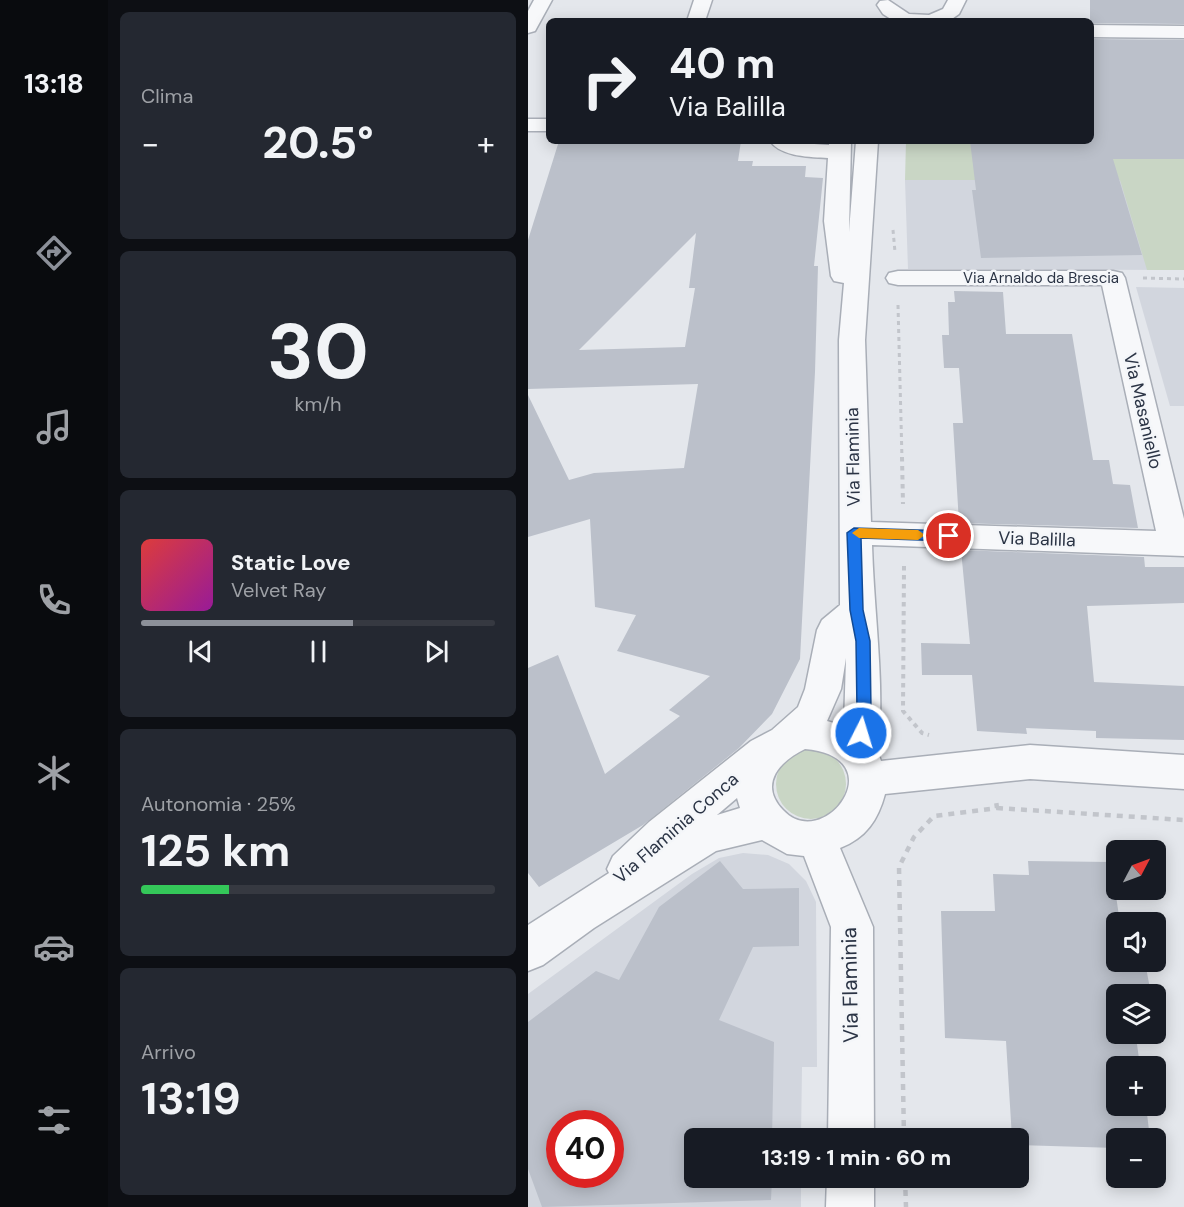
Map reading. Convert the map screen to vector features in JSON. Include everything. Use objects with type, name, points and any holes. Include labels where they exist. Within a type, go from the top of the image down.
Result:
[{"type":"street","points":[[543,0],[528,27],[546,27]]},
{"type":"street","points":[[697,18],[703,0]]},
{"type":"street","points":[[940,18],[949,15],[957,3]]},
{"type":"street","points":[[957,3],[958,12],[965,18]]},
{"type":"street","points":[[885,9],[908,18]]},
{"type":"street","points":[[1094,31],[1184,32]]},
{"type":"street","points":[[528,125],[546,125]]},
{"type":"street","points":[[789,144],[804,150],[838,146]]},
{"type":"street","name":"Via Flaminia","points":[[863,767],[863,641],[856,610],[852,340],[867,144]]},
{"type":"street","name":"Via Flaminia","points":[[838,146],[836,221],[852,340]]},
{"type":"street","name":"Via Arnaldo da Brescia","points":[[898,278],[1113,278]]},
{"type":"street","name":"Via Masaniello","points":[[1113,278],[1179,544]]},
{"type":"street","name":"Via Balilla","points":[[854,533],[1179,544]]},
{"type":"street","points":[[781,741],[802,733],[826,735],[848,744],[863,767],[865,799],[855,817],[831,834],[816,837],[789,835],[767,822],[757,807],[752,790],[754,773],[762,757],[781,741],[811,717],[823,689],[834,630],[856,610]]},
{"type":"street","name":"Via Flaminia Conca","points":[[580,914],[663,835],[781,741]]},
{"type":"street","points":[[863,767],[991,765],[1030,762],[1184,772]]},
{"type":"street","name":"Via Flaminia Conca","points":[[528,950],[580,914],[706,836],[742,825],[767,822]]},
{"type":"street","name":"Via Flaminia","points":[[816,837],[852,927],[851,1128]]},
{"type":"street","points":[[850,1207],[851,1188]]},
{"type":"path","points":[[893,221],[898,278],[904,535],[903,711],[922,733],[938,738]]},
{"type":"path","name":"Via Arnaldo da Brescia","points":[[1113,278],[1184,279]]},
{"type":"path","points":[[991,765],[997,808]]},
{"type":"path","points":[[904,1128],[899,867],[914,837],[934,816],[997,808],[1184,820]]},
{"type":"path","points":[[905,1188],[906,1207]]},
{"type":"shaded area","points":[[905,180],[1184,180],[1184,270],[908,269]]},
{"type":"shaded area","points":[[1136,287],[1184,288],[1184,406],[1170,406]]},
{"type":"shaded area","points":[[743,853],[768,855],[789,864],[806,881],[816,902],[817,1067],[802,1067],[801,1128],[684,1128],[684,1188],[801,1188],[801,1207],[528,1207],[528,994],[692,874],[719,858]]},
{"type":"green space","points":[[1184,41],[1184,270],[1147,270],[1120,180],[905,180],[906,144],[1094,144],[1094,137]]},
{"type":"green space","points":[[811,749],[824,752],[836,759],[843,771],[846,784],[843,797],[836,809],[824,816],[811,819],[798,816],[786,809],[779,797],[776,784],[779,771],[786,759],[798,752]]},
{"type":"building","points":[[1090,0],[1184,0],[1184,24],[1094,23],[1094,18],[1090,18]]},
{"type":"building","points":[[1094,39],[1184,40],[1184,159],[1113,159],[1142,255],[981,258],[972,190],[976,190],[970,144],[1094,144]]},
{"type":"building","points":[[558,144],[741,144],[738,161],[753,161],[752,166],[806,166],[805,177],[823,178],[814,266],[818,266],[815,372],[800,659],[772,714],[739,748],[643,825],[539,887],[528,873],[528,668],[558,655],[605,774],[680,716],[669,710],[710,676],[617,651],[636,615],[595,607],[590,519],[528,537],[528,395],[569,480],[594,473],[684,468],[698,384],[528,389],[528,240]],"holes":[[[696,233],[689,288],[695,288],[685,347],[579,350]]]},
{"type":"building","points":[[954,291],[1003,292],[1006,334],[1072,334],[1093,460],[1109,460],[1113,484],[1130,485],[1138,528],[959,523],[953,423],[963,423],[959,368],[944,368],[942,335],[949,335],[948,302],[955,302]]},
{"type":"building","points":[[961,550],[1144,557],[1145,567],[1184,567],[1184,603],[1087,606],[1094,682],[1184,686],[1184,740],[1096,738],[1096,731],[1026,728],[1027,734],[977,731],[972,675],[922,675],[921,643],[970,644]]},
{"type":"building","points":[[720,861],[743,889],[799,888],[799,946],[753,947],[719,1020],[774,1042],[772,1128],[684,1128],[684,1188],[772,1188],[771,1200],[542,1207],[528,1169],[528,1022],[596,971],[619,980],[659,907]]},
{"type":"building","points":[[1028,861],[1106,862],[1106,900],[1117,900],[1118,912],[1106,912],[1106,972],[1147,972],[1149,984],[1106,984],[1106,1044],[1137,1044],[1139,1056],[1106,1056],[1106,1116],[1147,1116],[1149,1128],[1106,1128],[1106,1148],[1029,1145],[1029,1128],[1011,1128],[1006,1041],[945,1038],[941,911],[995,911],[993,874],[1029,875]]},
{"type":"slow traffic","points":[[859,533],[918,535]]},
{"type":"route","points":[[861,733],[864,711],[863,641],[856,610],[854,533],[949,536]]}]
